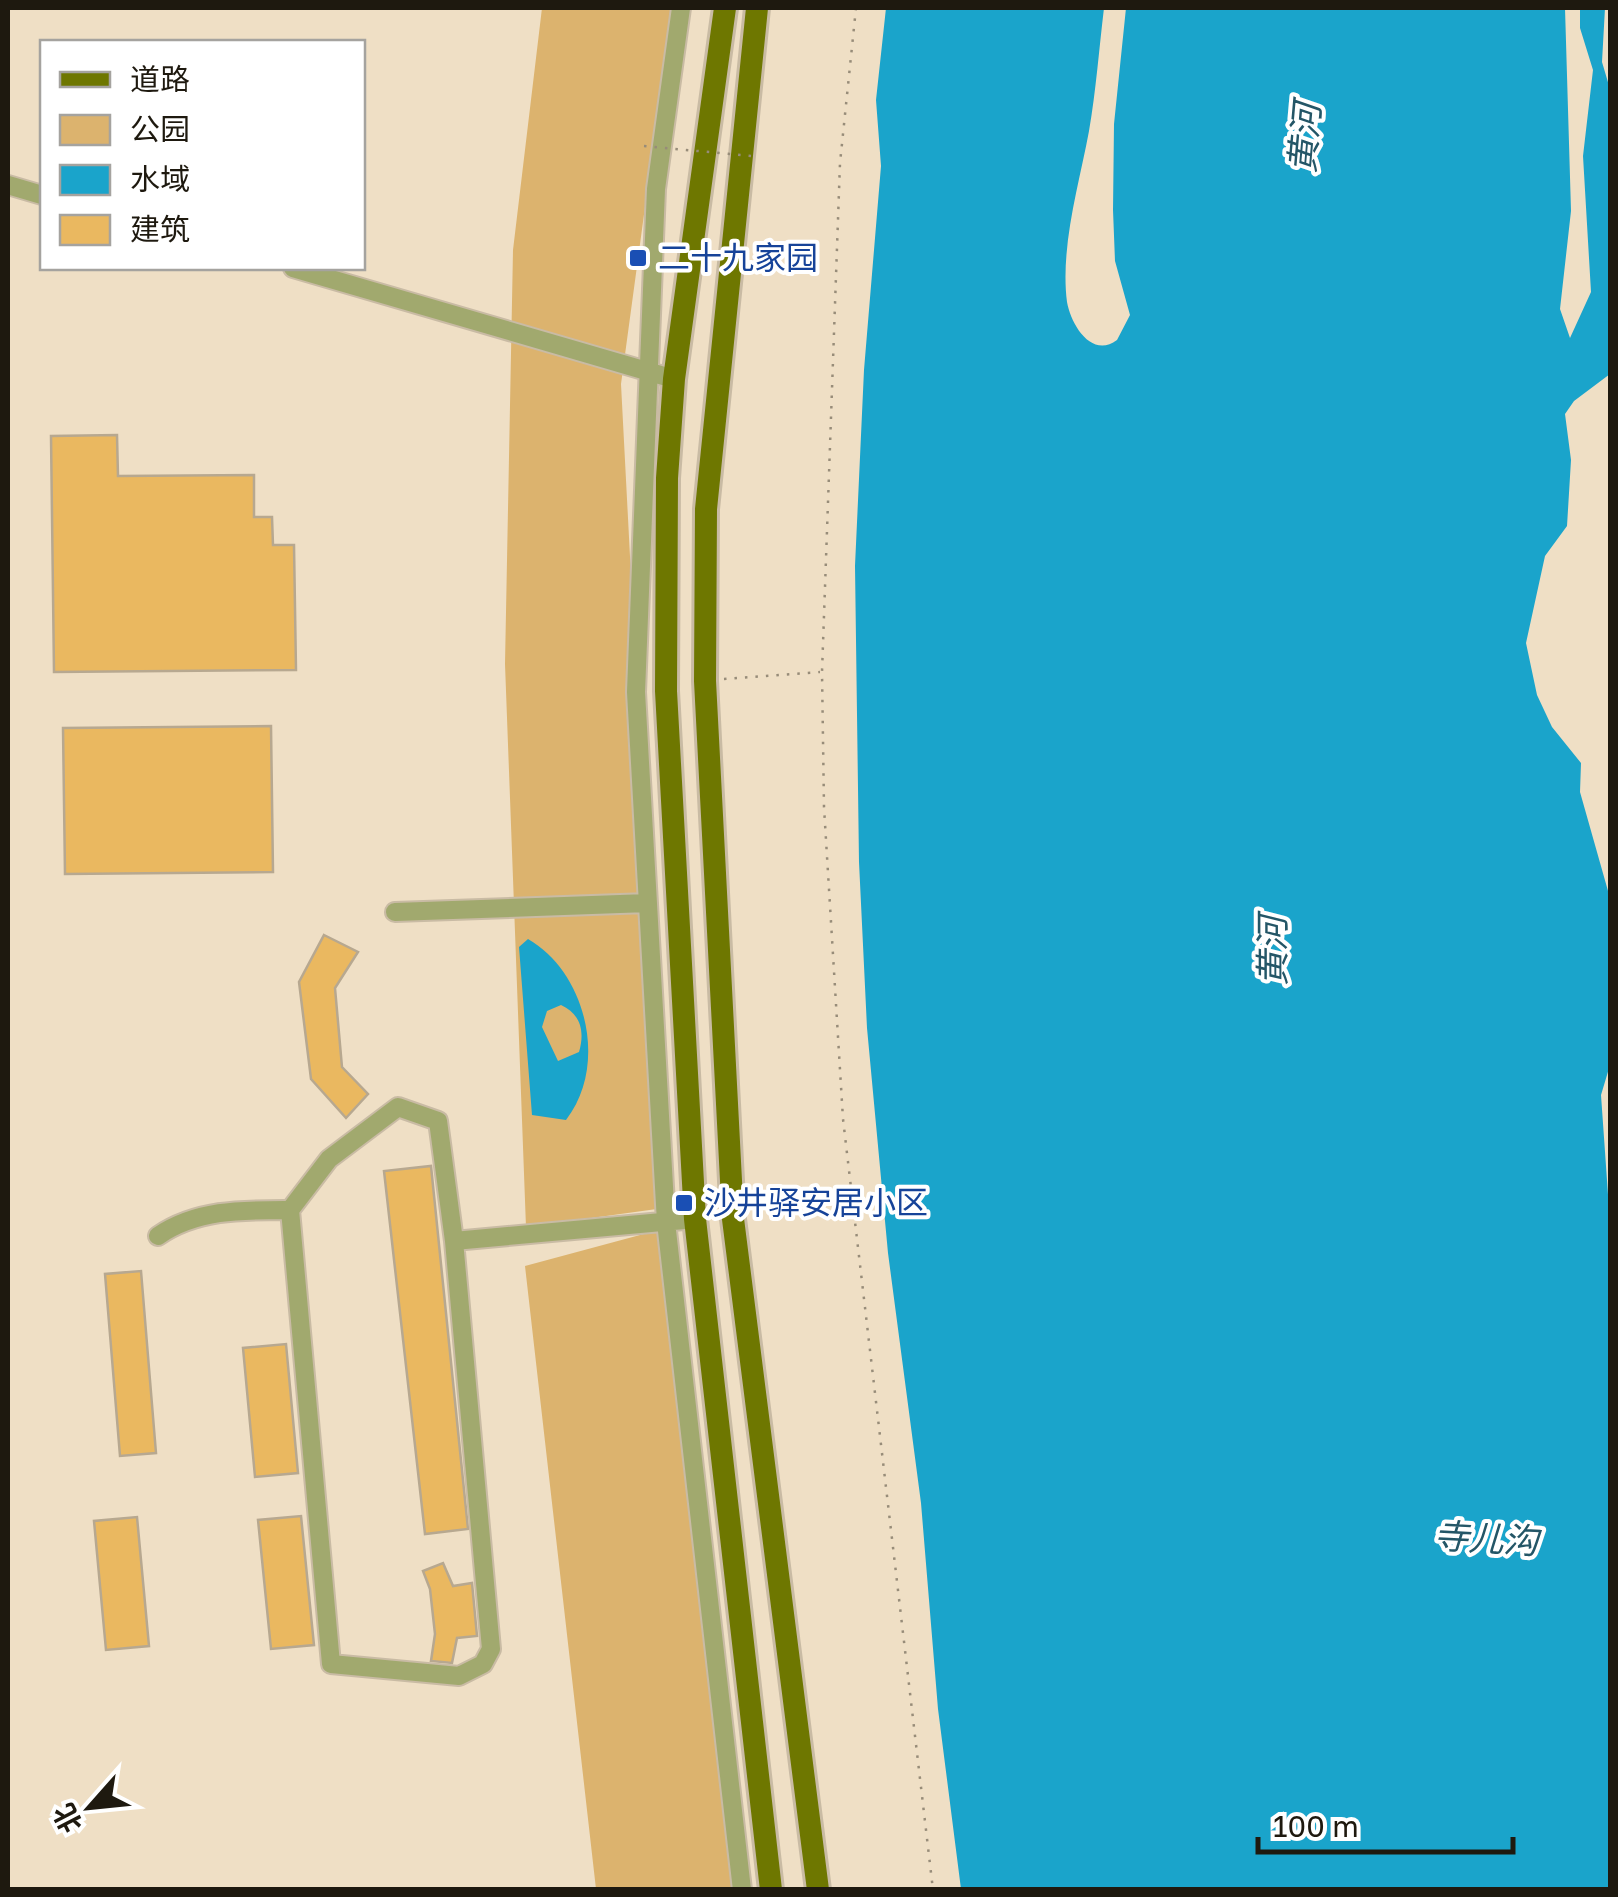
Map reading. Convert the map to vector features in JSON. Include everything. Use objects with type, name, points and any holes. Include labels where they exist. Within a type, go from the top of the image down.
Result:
[{"type":"main road","points":[[725,8],[674,379],[667,478],[666,691],[696,1220],[771,1890]]},
{"type":"main road","points":[[757,8],[706,509],[705,681],[733,1220],[818,1890]]},
{"type":"street","points":[[681,8],[656,190],[636,692],[666,1224],[742,1890]]},
{"type":"street","points":[[8,185],[40,194]]},
{"type":"street","points":[[300,270],[674,379]]},
{"type":"street","points":[[396,912],[648,903]]},
{"type":"street","points":[[398,1107],[438,1121],[454,1241],[490,1649],[483,1664],[459,1676],[331,1664],[290,1210],[328,1159],[398,1107]]},
{"type":"street","points":[[158,1236],[180,1221],[240,1210],[290,1210]]},
{"type":"street","points":[[454,1241],[696,1220]]},
{"type":"path","points":[[856,8],[840,162],[822,672],[824,807],[843,1119],[933,1890]]},
{"type":"path","points":[[644,146],[751,156]]},
{"type":"path","points":[[705,681],[822,672]]},
{"type":"green space","points":[[542,8],[672,8],[621,384],[664,1208],[526,1227],[505,664],[513,250]]},
{"type":"green space","points":[[666,1228],[736,1889],[596,1889],[525,1266]]},
{"type":"water","points":[[886,8],[1104,8],[1091,116],[1068,238],[1066,281],[1067,302],[1078,329],[1091,342],[1108,345],[1117,340],[1130,315],[1115,261],[1113,210],[1114,124],[1126,8],[1565,8],[1571,211],[1560,309],[1570,338],[1591,292],[1583,156],[1593,70],[1580,28],[1580,8],[1605,8],[1602,62],[1610,89],[1610,374],[1574,401],[1565,414],[1571,460],[1567,526],[1545,556],[1526,643],[1537,695],[1552,727],[1581,763],[1580,792],[1610,898],[1610,1065],[1601,1095],[1610,1223],[1610,1889],[961,1889],[938,1709],[921,1503],[888,1253],[867,1028],[859,862],[855,566],[864,370],[881,166],[876,100]]},
{"type":"water","points":[[528,939],[548,954],[577,996],[585,1021],[586,1073],[579,1098],[566,1120],[532,1115],[519,947]],"holes":[[[561,1005],[580,1024],[581,1045],[579,1052],[558,1061],[542,1027],[547,1011]]]},
{"type":"building","points":[[117,435],[118,476],[254,475],[254,517],[272,517],[273,545],[294,545],[296,670],[54,672],[51,436]]},
{"type":"building","points":[[271,726],[273,872],[65,874],[63,728]]},
{"type":"building","points":[[324,935],[358,952],[335,988],[342,1067],[368,1094],[346,1118],[311,1079],[299,982]]},
{"type":"building","points":[[431,1166],[468,1529],[425,1534],[384,1171]]},
{"type":"building","points":[[141,1271],[156,1453],[120,1456],[105,1274]]},
{"type":"building","points":[[286,1344],[298,1473],[255,1477],[243,1348]]},
{"type":"building","points":[[301,1516],[314,1645],[271,1649],[258,1520]]},
{"type":"building","points":[[137,1517],[149,1646],[106,1650],[94,1521]]},
{"type":"building","points":[[443,1563],[453,1586],[472,1583],[477,1636],[457,1638],[452,1663],[431,1661],[435,1634],[430,1589],[423,1571]]},
{"type":"place","name":"二十九家园","points":[[638,258]]},
{"type":"place","name":"沙井驿安居小区","points":[[684,1203]]},
{"type":"water label","name":"黄河","points":[[1305,138]]},
{"type":"water label","name":"黄河","points":[[1273,951]]},
{"type":"water label","name":"寺儿沟","points":[[1486,1539]]}]
